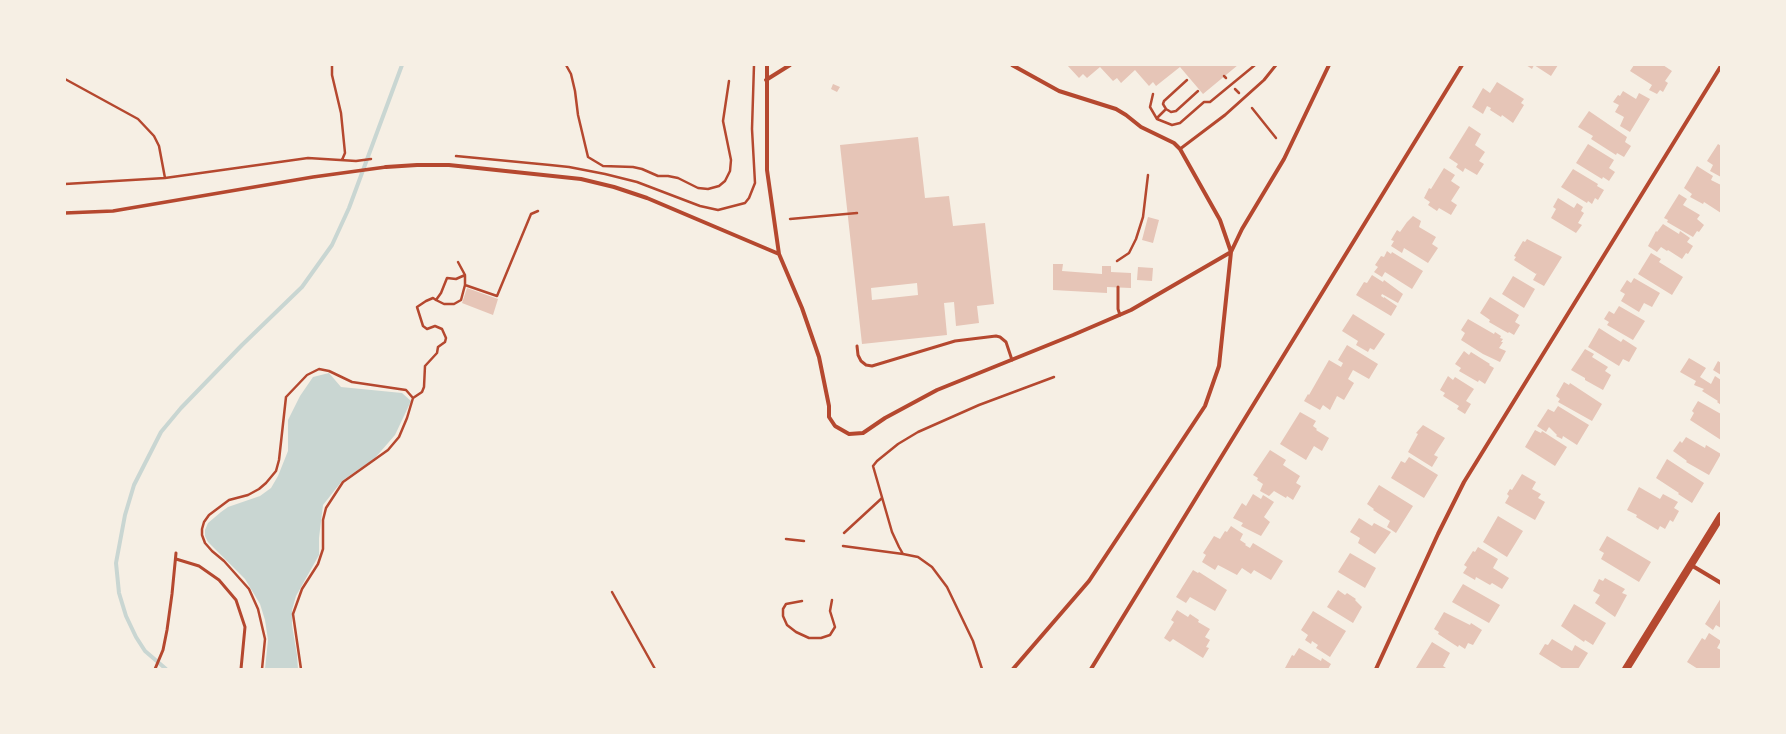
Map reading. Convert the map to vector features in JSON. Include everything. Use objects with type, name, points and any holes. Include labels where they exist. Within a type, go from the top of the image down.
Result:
[{"type":"main road","points":[[1626,669],[1721,516]]},
{"type":"street","points":[[767,65],[767,170],[779,254],[802,308],[819,357],[829,406],[829,418],[841,431],[849,434],[863,433],[885,418],[936,390],[1120,315],[1158,295],[1231,252]]},
{"type":"street","points":[[766,80],[790,65]]},
{"type":"street","points":[[1012,65],[1059,91],[1116,110],[1126,115],[1141,127],[1174,143],[1180,148],[1220,220],[1231,252]]},
{"type":"street","points":[[1013,669],[1089,581],[1205,406],[1219,366],[1231,252],[1242,229],[1284,159],[1329,65]]},
{"type":"street","points":[[1091,669],[1462,65]]},
{"type":"street","points":[[1376,669],[1438,534],[1464,482],[1721,66]]},
{"type":"street","points":[[65,213],[113,211],[386,167],[449,165],[581,179],[614,187],[646,198],[779,254]]},
{"type":"street","points":[[1691,564],[1721,584]]},
{"type":"lane","points":[[1180,148],[1229,111],[1264,80],[1276,65]]},
{"type":"lane","points":[[1118,287],[1118,309],[1120,315]]},
{"type":"lane","points":[[857,346],[858,355],[861,361],[866,365],[872,366],[955,341],[1000,336],[1006,342],[1012,360]]},
{"type":"lane","points":[[155,669],[162,650],[172,594],[176,552]]},
{"type":"lane","points":[[176,559],[199,566],[219,580],[236,600],[245,626],[241,669]]},
{"type":"path","points":[[332,65],[341,113],[345,153],[342,160]]},
{"type":"path","points":[[566,65],[571,74],[575,90],[578,115],[588,157],[602,166],[633,167],[658,176],[678,178],[698,188],[708,189],[719,186],[725,181],[730,171],[731,160],[723,121],[730,81]]},
{"type":"path","points":[[544,168],[550,165],[605,174],[637,182],[700,206],[718,210],[744,203],[749,198],[755,183],[752,129],[754,65]]},
{"type":"path","points":[[1153,94],[1150,107],[1157,118],[1172,125],[1180,123],[1204,102],[1210,102],[1255,65]]},
{"type":"path","points":[[65,79],[138,119],[154,136],[159,146],[165,178]]},
{"type":"path","points":[[1187,80],[1164,101],[1166,109],[1171,112],[1176,111],[1198,91]]},
{"type":"path","points":[[1252,108],[1276,138]]},
{"type":"path","points":[[1157,118],[1166,109]]},
{"type":"path","points":[[65,184],[165,178],[308,158],[356,161]]},
{"type":"path","points":[[1117,261],[1129,252],[1136,239],[1143,217],[1148,175]]},
{"type":"path","points":[[465,285],[497,296],[531,214],[538,211]]},
{"type":"path","points":[[790,219],[857,213]]},
{"type":"path","points":[[301,669],[293,614],[302,589],[318,564],[323,549],[323,520],[326,508],[343,482],[388,450],[399,437],[413,398],[422,392],[424,387],[425,366],[437,353],[438,347],[445,342],[446,338],[442,329],[435,326],[427,329],[423,326],[417,307],[433,298],[444,304],[454,304],[461,300],[465,285],[465,275],[458,262]]},
{"type":"path","points":[[436,300],[441,293],[447,278],[456,279],[465,275]]},
{"type":"path","points":[[262,669],[264,639],[258,609],[249,589],[224,561],[205,543],[202,535],[204,522],[209,515],[229,500],[248,495],[259,489],[276,471],[279,460],[286,397],[307,375],[318,369],[329,371],[352,382],[406,390],[413,398]]},
{"type":"path","points":[[903,554],[892,532],[873,466],[877,461],[898,444],[918,432],[979,405],[1054,377]]},
{"type":"path","points":[[844,533],[882,498]]},
{"type":"path","points":[[786,539],[804,541]]},
{"type":"path","points":[[842,546],[918,557],[932,567],[947,587],[972,641],[982,669]]},
{"type":"path","points":[[612,592],[655,669]]},
{"type":"path","points":[[802,601],[786,604],[783,609],[783,616],[787,625],[796,632],[809,638],[821,638],[830,635],[835,627],[830,610],[832,600]]},
{"type":"shaded area","points":[[329,373],[341,387],[402,393],[411,401],[395,435],[375,458],[342,481],[323,505],[319,538],[319,555],[296,596],[292,610],[292,625],[298,669],[265,669],[268,640],[265,620],[260,604],[245,579],[208,542],[205,536],[205,530],[208,523],[228,507],[260,496],[271,488],[278,476],[288,451],[288,420],[300,396],[313,377]]},
{"type":"building","points":[[1067,65],[1238,65],[1203,94],[1180,67],[1156,86],[1153,82],[1149,86],[1135,70],[1121,83],[1117,78],[1113,81],[1100,67],[1087,78],[1083,74],[1079,78]]},
{"type":"building","points":[[1526,65],[1534,65],[1532,69]]},
{"type":"building","points":[[1534,65],[1558,65],[1551,76]]},
{"type":"building","points":[[1634,65],[1663,65],[1672,71],[1665,81],[1668,83],[1663,92],[1660,90],[1657,94],[1649,90],[1652,85],[1630,71]]},
{"type":"building","points":[[1497,82],[1524,99],[1521,103],[1524,105],[1513,123],[1502,115],[1501,117],[1490,110],[1491,108],[1487,106],[1483,114],[1472,107],[1483,88],[1490,93]]},
{"type":"building","points":[[833,84],[840,87],[837,92],[831,89]]},
{"type":"building","points":[[1623,91],[1636,99],[1639,93],[1650,99],[1630,132],[1620,126],[1624,117],[1615,112],[1619,105],[1613,102]]},
{"type":"building","points":[[1589,111],[1627,137],[1625,142],[1631,146],[1624,157],[1617,153],[1616,155],[1591,139],[1593,136],[1578,127]]},
{"type":"building","points":[[1469,126],[1481,134],[1475,145],[1485,152],[1479,161],[1484,164],[1477,175],[1465,168],[1463,172],[1456,167],[1458,164],[1449,158]]},
{"type":"building","points":[[918,137],[925,198],[949,196],[953,226],[985,223],[994,304],[977,306],[979,323],[956,326],[954,302],[944,303],[947,335],[862,344],[840,145]],"holes":[[[917,283],[918,295],[872,300],[871,288]]]},
{"type":"building","points":[[1588,144],[1614,160],[1609,168],[1615,172],[1609,181],[1603,177],[1602,179],[1576,163]]},
{"type":"building","points":[[1718,144],[1721,146],[1721,177],[1710,171],[1713,165],[1707,161]]},
{"type":"building","points":[[1697,166],[1713,176],[1711,180],[1721,185],[1721,213],[1704,202],[1703,204],[1690,197],[1692,194],[1684,188]]},
{"type":"building","points":[[1444,168],[1455,175],[1451,181],[1460,187],[1451,201],[1457,205],[1451,215],[1439,208],[1437,211],[1428,205],[1430,202],[1424,198],[1429,188],[1431,189]]},
{"type":"building","points":[[1573,169],[1598,184],[1597,186],[1604,190],[1598,200],[1595,198],[1592,204],[1588,201],[1587,203],[1561,187]]},
{"type":"building","points":[[1679,194],[1687,199],[1683,205],[1700,215],[1697,219],[1704,225],[1693,237],[1667,222],[1668,220],[1664,218]]},
{"type":"building","points":[[1558,198],[1574,208],[1577,203],[1583,207],[1581,211],[1584,213],[1578,223],[1582,225],[1576,233],[1551,218],[1556,209],[1553,207]]},
{"type":"building","points":[[1413,216],[1421,221],[1419,227],[1436,237],[1432,244],[1438,248],[1428,263],[1404,248],[1402,253],[1391,246],[1394,241],[1391,240],[1397,230],[1400,232]]},
{"type":"building","points":[[1148,217],[1159,220],[1153,243],[1142,240]]},
{"type":"building","points":[[1663,224],[1679,234],[1680,231],[1690,238],[1687,242],[1693,246],[1688,254],[1686,253],[1682,259],[1661,247],[1657,252],[1648,246],[1656,231],[1657,232]]},
{"type":"building","points":[[1527,239],[1562,257],[1544,286],[1533,280],[1537,273],[1536,274],[1514,260],[1516,257],[1514,256],[1523,241],[1525,242]]},
{"type":"building","points":[[1387,251],[1391,254],[1392,252],[1423,271],[1412,289],[1385,272],[1382,277],[1374,272],[1378,267],[1375,265],[1381,256],[1384,257]]},
{"type":"building","points":[[1651,253],[1661,259],[1659,262],[1683,277],[1672,295],[1638,274]]},
{"type":"building","points":[[1053,264],[1063,264],[1062,271],[1102,274],[1102,266],[1111,266],[1111,272],[1131,273],[1131,288],[1107,287],[1107,293],[1053,290]]},
{"type":"building","points":[[1138,267],[1153,268],[1152,281],[1137,280]]},
{"type":"building","points":[[1372,275],[1383,282],[1384,280],[1403,294],[1398,303],[1382,294],[1381,296],[1397,306],[1391,316],[1356,295],[1364,282],[1367,283]]},
{"type":"building","points":[[1513,276],[1535,289],[1524,308],[1502,294]]},
{"type":"building","points":[[1634,278],[1660,293],[1652,307],[1644,303],[1639,312],[1621,301],[1625,294],[1620,291],[1627,280],[1631,283]]},
{"type":"building","points":[[467,288],[498,299],[493,315],[462,303]]},
{"type":"building","points":[[1490,297],[1519,315],[1515,322],[1520,325],[1514,335],[1489,322],[1490,320],[1480,313]]},
{"type":"building","points":[[1619,306],[1645,321],[1633,340],[1607,325],[1609,322],[1604,319],[1609,311],[1614,314]]},
{"type":"building","points":[[1353,314],[1385,334],[1374,350],[1370,348],[1368,352],[1356,345],[1358,341],[1342,331]]},
{"type":"building","points":[[1468,319],[1494,334],[1495,332],[1501,336],[1500,338],[1503,339],[1501,342],[1503,342],[1499,348],[1506,351],[1500,362],[1483,354],[1461,340],[1465,333],[1461,330]]},
{"type":"building","points":[[1599,328],[1621,342],[1623,339],[1637,348],[1629,362],[1623,359],[1619,366],[1588,347]]},
{"type":"building","points":[[1347,345],[1378,364],[1369,379],[1353,370],[1348,379],[1354,383],[1344,400],[1337,396],[1330,410],[1323,405],[1320,410],[1304,401],[1329,360],[1341,367],[1343,363],[1338,360]]},
{"type":"building","points":[[1585,349],[1594,354],[1592,357],[1608,367],[1605,371],[1611,375],[1603,390],[1571,370]]},
{"type":"building","points":[[1464,351],[1469,355],[1471,352],[1494,368],[1485,384],[1479,380],[1478,382],[1459,371],[1461,368],[1455,364]]},
{"type":"building","points":[[1689,358],[1706,368],[1700,377],[1711,384],[1715,376],[1721,380],[1721,405],[1717,402],[1718,401],[1702,391],[1704,389],[1694,385],[1696,381],[1680,372]]},
{"type":"building","points":[[1718,361],[1721,363],[1721,375],[1713,370]]},
{"type":"building","points":[[1448,376],[1453,380],[1455,377],[1474,389],[1466,401],[1471,404],[1465,414],[1457,409],[1459,406],[1443,396],[1445,393],[1440,390]]},
{"type":"building","points":[[1564,382],[1569,385],[1570,383],[1602,404],[1592,421],[1558,402],[1560,399],[1556,396]]},
{"type":"building","points":[[1698,401],[1721,414],[1721,440],[1690,420],[1694,413],[1692,411]]},
{"type":"building","points":[[1558,406],[1589,425],[1577,445],[1563,436],[1562,439],[1556,436],[1557,435],[1549,427],[1546,432],[1537,426],[1548,409],[1554,412]]},
{"type":"building","points":[[1300,412],[1316,421],[1313,426],[1317,429],[1316,430],[1329,438],[1322,451],[1314,446],[1306,460],[1280,444]]},
{"type":"building","points":[[1423,425],[1445,438],[1434,455],[1438,457],[1432,467],[1408,452],[1418,434],[1416,433]]},
{"type":"building","points":[[1535,430],[1541,433],[1542,431],[1567,447],[1555,466],[1525,447]]},
{"type":"building","points":[[1686,437],[1705,448],[1706,445],[1721,454],[1709,475],[1686,462],[1687,461],[1673,451],[1680,441],[1682,443]]},
{"type":"building","points":[[1270,450],[1286,460],[1283,465],[1300,476],[1296,483],[1301,486],[1293,500],[1274,491],[1269,496],[1260,491],[1263,484],[1253,475]]},
{"type":"building","points":[[1409,457],[1438,475],[1424,498],[1391,478],[1401,461],[1405,463]]},
{"type":"building","points":[[1667,459],[1704,483],[1692,503],[1656,478]]},
{"type":"building","points":[[1522,474],[1536,482],[1532,489],[1541,494],[1538,498],[1545,502],[1535,520],[1505,503],[1509,496],[1507,494],[1510,489],[1512,490]]},
{"type":"building","points":[[1379,485],[1413,506],[1396,533],[1387,527],[1390,521],[1373,510],[1374,509],[1367,504]]},
{"type":"building","points":[[1639,487],[1660,499],[1663,494],[1678,502],[1674,508],[1679,511],[1673,522],[1670,520],[1665,529],[1660,526],[1658,530],[1636,517],[1637,515],[1627,510]]},
{"type":"building","points":[[1253,494],[1261,499],[1263,495],[1274,502],[1264,517],[1270,522],[1261,536],[1241,526],[1243,523],[1233,518],[1242,503],[1246,506]]},
{"type":"building","points":[[1498,516],[1523,531],[1507,557],[1483,542]]},
{"type":"building","points":[[1359,518],[1372,526],[1374,523],[1391,532],[1375,554],[1358,543],[1360,538],[1350,532]]},
{"type":"building","points":[[1231,526],[1243,534],[1240,540],[1246,544],[1245,545],[1250,548],[1253,543],[1283,561],[1271,580],[1254,570],[1251,574],[1242,568],[1237,575],[1218,565],[1215,570],[1202,562],[1206,555],[1203,553],[1214,536],[1220,539],[1225,531],[1227,532]]},
{"type":"building","points":[[1607,536],[1651,562],[1639,582],[1601,559],[1604,553],[1599,550]]},
{"type":"building","points":[[1478,547],[1498,559],[1493,568],[1509,578],[1502,589],[1492,583],[1490,585],[1476,577],[1475,580],[1463,573],[1467,567],[1464,565],[1473,551],[1475,552]]},
{"type":"building","points":[[1350,553],[1376,568],[1365,588],[1338,572]]},
{"type":"building","points":[[1193,570],[1198,573],[1199,572],[1227,590],[1215,611],[1190,597],[1186,603],[1176,597]]},
{"type":"building","points":[[1605,578],[1625,589],[1622,593],[1627,595],[1615,617],[1595,603],[1600,595],[1593,591],[1599,579],[1603,581]]},
{"type":"building","points":[[1463,584],[1500,605],[1489,623],[1452,602]]},
{"type":"building","points":[[1338,590],[1345,595],[1347,593],[1356,599],[1355,600],[1362,607],[1353,623],[1327,607]]},
{"type":"building","points":[[1721,598],[1721,628],[1716,625],[1713,630],[1705,624]]},
{"type":"building","points":[[1574,604],[1606,623],[1593,645],[1585,640],[1584,642],[1561,626]]},
{"type":"building","points":[[1177,610],[1188,617],[1190,614],[1199,620],[1198,622],[1210,629],[1205,637],[1210,640],[1206,647],[1209,648],[1203,658],[1173,639],[1170,642],[1164,638],[1174,622],[1171,620]]},
{"type":"building","points":[[1313,611],[1346,631],[1330,657],[1316,648],[1318,645],[1312,641],[1311,644],[1305,640],[1308,635],[1301,630]]},
{"type":"building","points":[[1444,612],[1470,625],[1471,623],[1482,630],[1473,645],[1468,643],[1465,649],[1459,645],[1458,647],[1438,634],[1439,632],[1434,629]]},
{"type":"building","points":[[1709,633],[1721,641],[1717,648],[1721,650],[1721,665],[1719,669],[1698,669],[1687,662],[1702,638],[1705,640]]},
{"type":"building","points":[[1552,639],[1572,651],[1575,645],[1588,653],[1578,669],[1563,669],[1539,654],[1545,644],[1548,645]]},
{"type":"building","points":[[1432,642],[1450,653],[1443,666],[1446,668],[1416,668]]},
{"type":"building","points":[[1299,648],[1321,661],[1322,658],[1331,664],[1328,669],[1285,668],[1292,655],[1294,656]]},
{"type":"waterway","points":[[166,669],[145,651],[136,637],[126,616],[119,593],[116,563],[125,515],[134,485],[161,432],[181,408],[242,345],[302,287],[332,245],[349,208],[402,65]]}]
